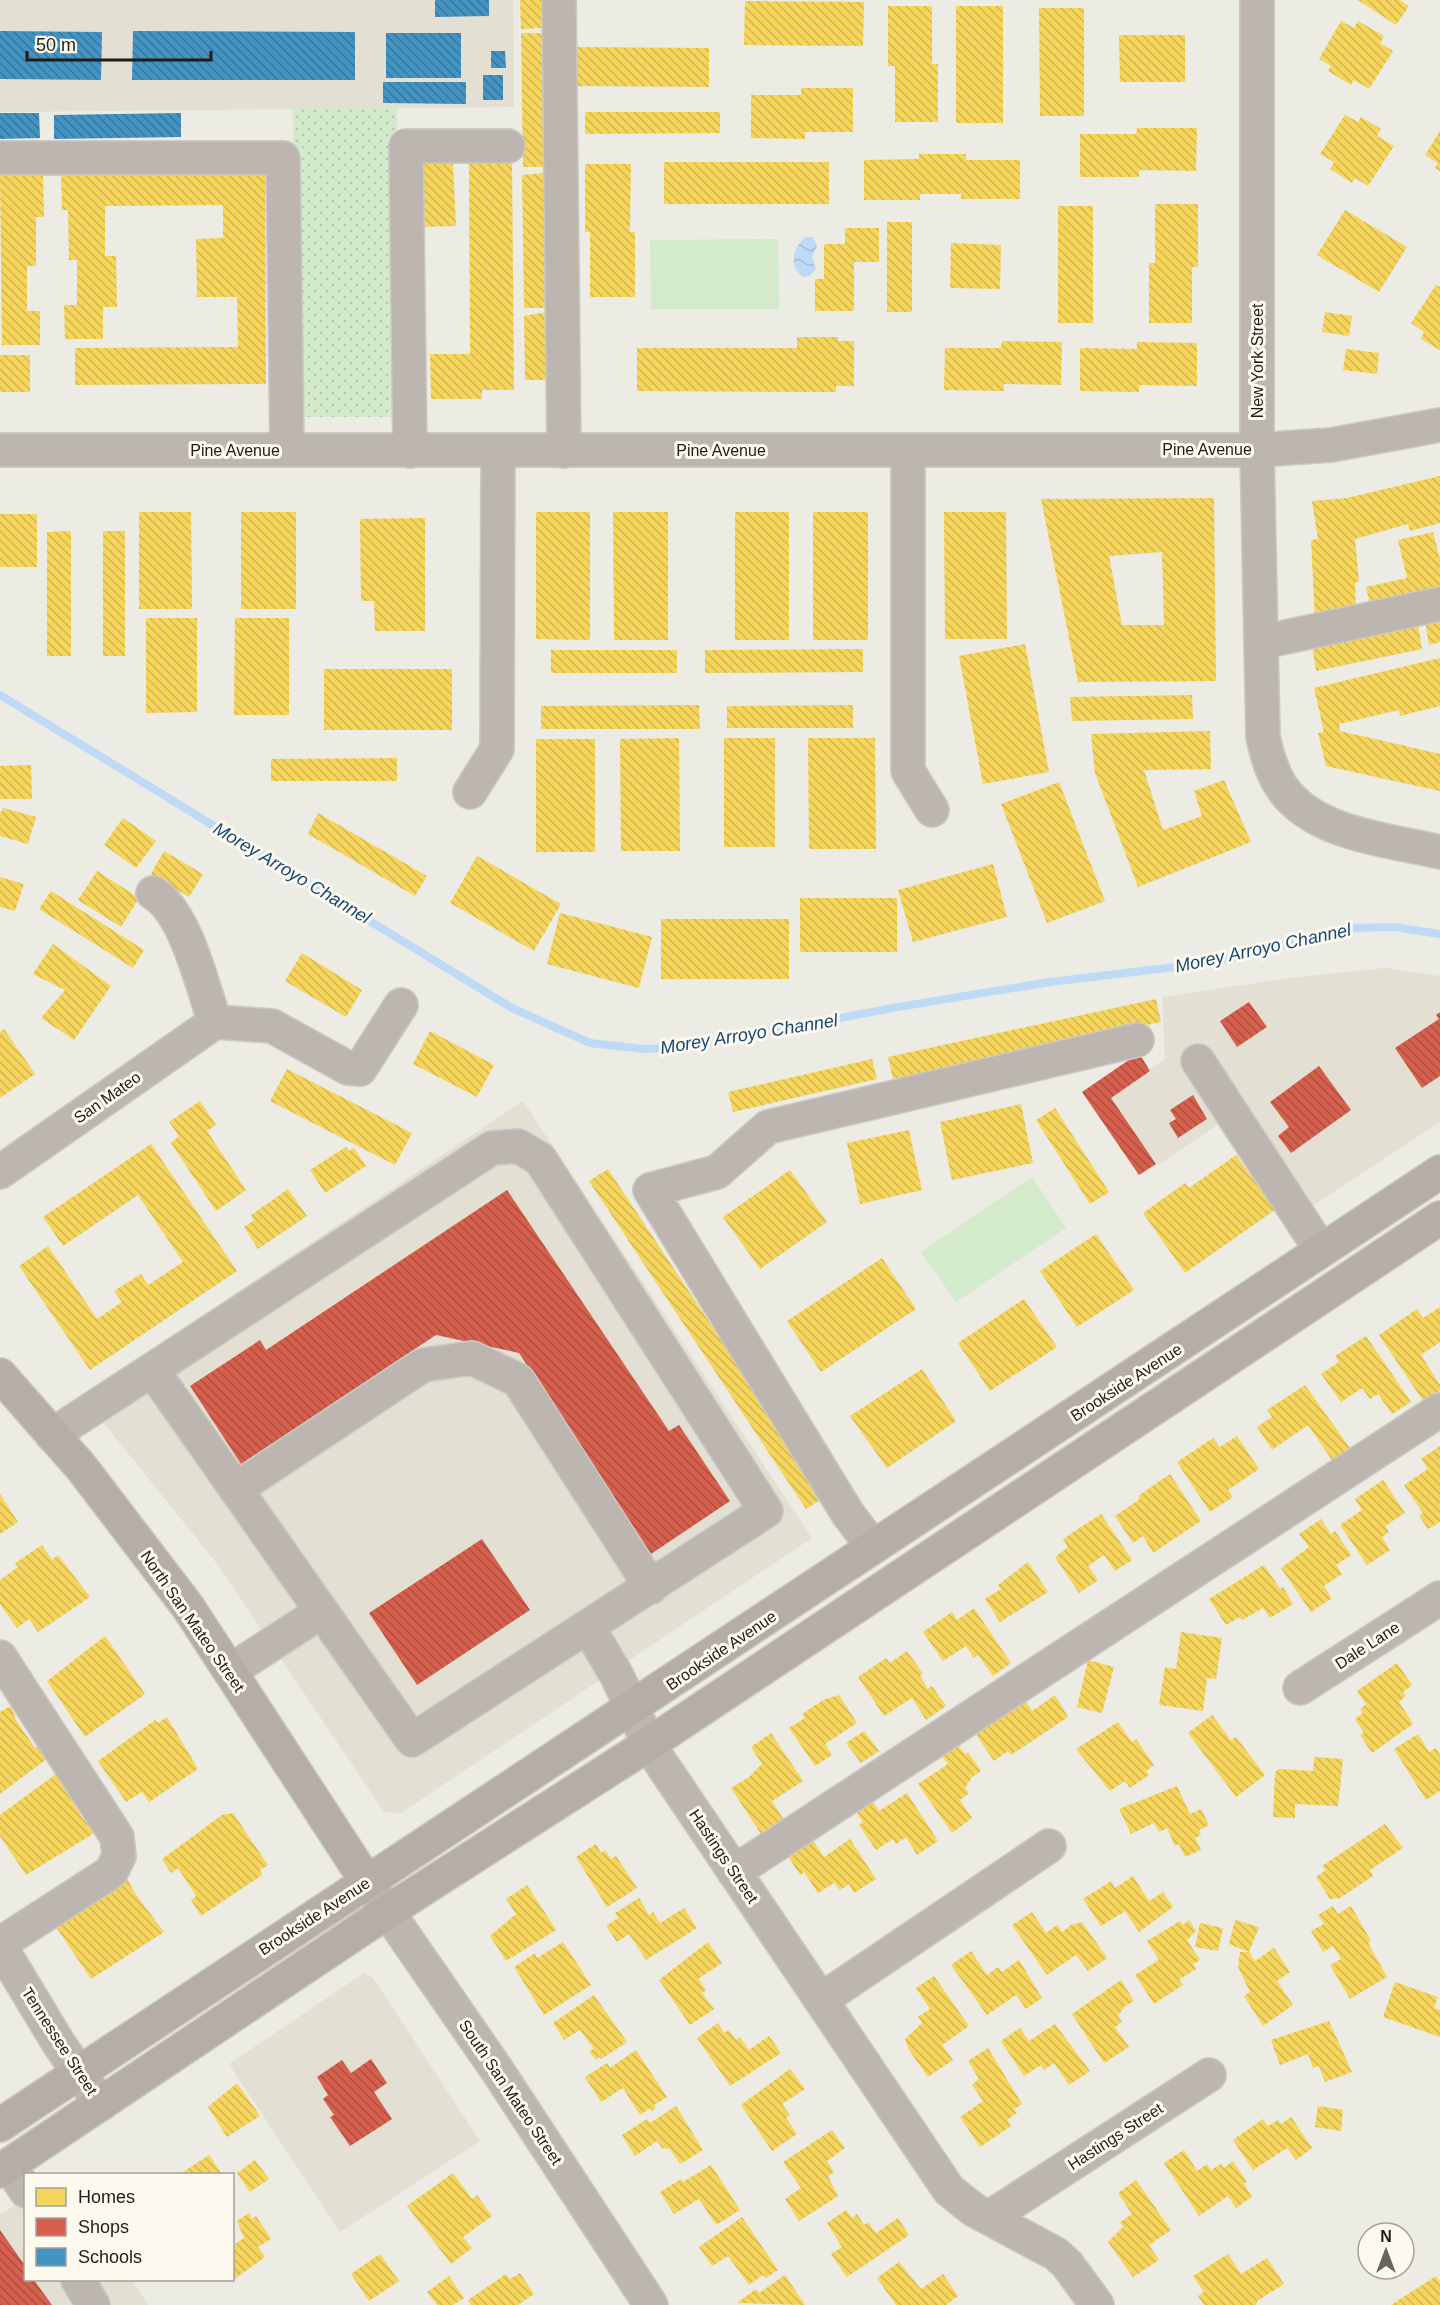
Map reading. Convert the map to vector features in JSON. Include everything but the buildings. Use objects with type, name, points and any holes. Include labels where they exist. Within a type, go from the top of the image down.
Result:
[{"type":"main road","name":"Brookside Avenue","points":[[0,2125],[78,2071],[632,1709],[1440,1172]]},
{"type":"main road","points":[[11,2176],[101,2104],[387,1912],[649,1744],[1440,1218]]},
{"type":"main road","name":"North San Mateo Street","points":[[0,1375],[81,1467],[188,1606],[367,1882]]},
{"type":"street","points":[[559,0],[564,451]]},
{"type":"street","name":"New York Street","points":[[1257,0],[1257,450],[1263,737],[1272,771],[1283,790],[1312,815],[1342,829],[1440,852]]},
{"type":"street","points":[[410,451],[406,146],[508,146]]},
{"type":"street","points":[[0,158],[283,158],[287,450]]},
{"type":"street","name":"Pine Avenue","points":[[0,450],[1257,450],[1331,445],[1440,425]]},
{"type":"street","points":[[908,450],[908,771],[932,810]]},
{"type":"street","points":[[470,792],[497,749],[498,451]]},
{"type":"street","points":[[1262,642],[1440,604]]},
{"type":"street","points":[[153,893],[163,899],[177,920],[215,1022],[272,1026],[348,1068],[360,1069],[368,1060],[401,1005]]},
{"type":"street","name":"San Mateo","points":[[0,1172],[215,1022]]},
{"type":"street","points":[[873,1547],[848,1514],[650,1190],[717,1172],[768,1127],[1137,1040]]},
{"type":"street","points":[[1198,1061],[1321,1250]]},
{"type":"street","points":[[52,1435],[492,1148],[518,1146],[540,1159],[766,1511],[412,1740],[153,1371]]},
{"type":"street","points":[[236,1489],[423,1365],[472,1359],[518,1380],[651,1587]]},
{"type":"street","points":[[734,1872],[1440,1410]]},
{"type":"street","name":"Dale Lane","points":[[1300,1688],[1438,1604]]},
{"type":"street","points":[[230,1671],[321,1612]]},
{"type":"street","name":"Hastings Street","points":[[588,1627],[617,1676],[649,1744],[949,2190],[974,2210],[1056,2254],[1067,2264],[1097,2305]]},
{"type":"street","points":[[0,1657],[117,1837],[119,1856],[111,1872],[0,1945]]},
{"type":"street","points":[[821,2000],[1049,1846]]},
{"type":"street","name":"South San Mateo Street","points":[[367,1882],[497,2070],[651,2305]]},
{"type":"street","name":"Tennessee Street","points":[[0,1945],[101,2104]]},
{"type":"street","name":"Hastings Street","points":[[990,2217],[1209,2075]]},
{"type":"street","points":[[79,2281],[93,2305]]},
{"type":"shaded area","points":[[0,0],[513,0],[514,107],[0,112]]},
{"type":"shaded area","points":[[1385,968],[1440,976],[1440,1122],[1286,1223],[1217,1125],[1158,1165],[1109,1097],[1165,1059],[1162,997],[1298,977]]},
{"type":"shaded area","points":[[523,1101],[812,1538],[401,1813],[384,1812],[218,1565],[82,1396]]},
{"type":"shaded area","points":[[364,1973],[373,1978],[480,2141],[340,2232],[229,2064]]},
{"type":"shaded area","points":[[24,2199],[24,2281],[133,2281],[148,2305],[0,2305],[0,2215]]},
{"type":"green space","points":[[293,108],[397,108],[400,417],[297,417]]},
{"type":"green space","points":[[778,239],[779,309],[651,309],[650,240]]},
{"type":"green space","points":[[1032,1177],[1066,1228],[956,1302],[921,1252]]},
{"type":"water","points":[[806,237],[813,237],[817,246],[812,257],[816,269],[810,276],[804,277],[795,268],[794,257],[801,241]]},
{"type":"waterway","name":"Morey Arroyo Channel","points":[[0,695],[512,1008],[590,1043],[644,1049],[693,1046],[898,1007],[1050,982],[1209,963],[1356,928],[1394,927],[1440,934]]}]
